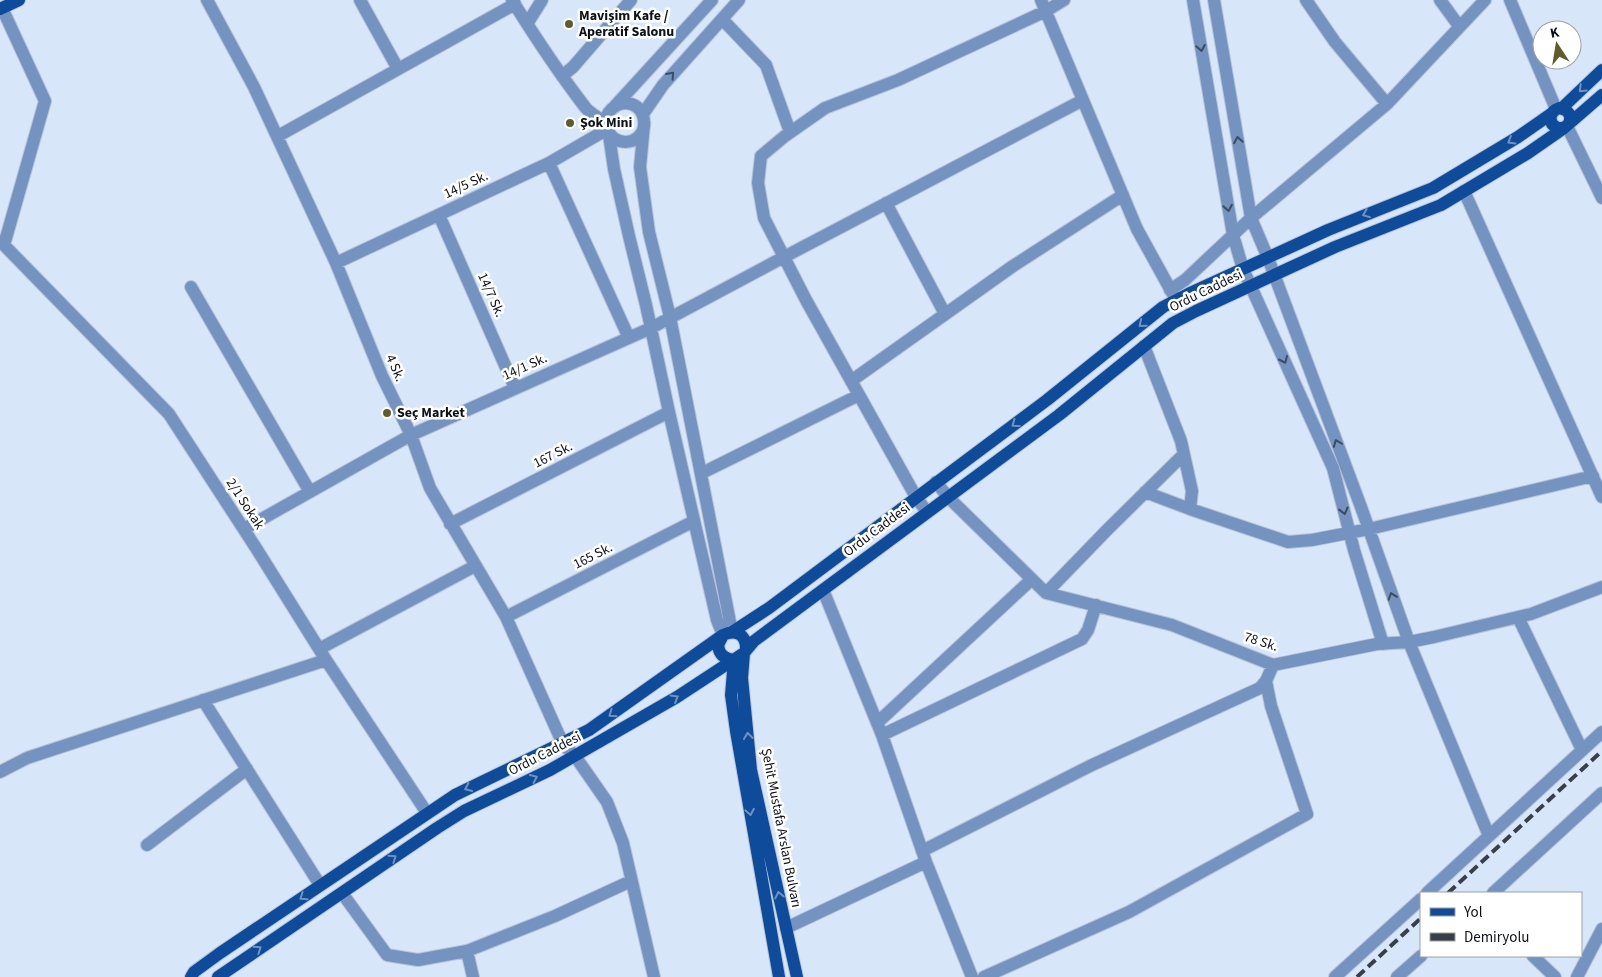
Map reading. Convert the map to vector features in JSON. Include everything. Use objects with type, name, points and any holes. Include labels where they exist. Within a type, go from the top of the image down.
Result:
[{"type":"main road","points":[[1,9],[19,0]]},
{"type":"main road","name":"Ordu Caddesi","points":[[195,975],[220,953],[455,795],[589,730],[728,633],[769,608],[1047,400],[1163,307],[1173,295],[1243,269],[1328,230],[1433,188],[1518,137],[1556,111],[1602,70]]},
{"type":"main road","name":"Ordu Caddesi","points":[[218,977],[464,811],[575,756],[677,697],[741,654],[754,641],[1058,415],[1173,323],[1335,247],[1441,205],[1528,152],[1567,125],[1602,95]]},
{"type":"main road","points":[[1556,111],[1568,112],[1570,115],[1567,125],[1561,129],[1554,127],[1550,121],[1556,111]]},
{"type":"main road","points":[[728,633],[737,633],[744,638],[741,654],[726,659],[719,650],[719,640],[728,633]]},
{"type":"main road","name":"Şehit Mustafa Arslan Bulvarı","points":[[741,654],[751,770],[797,977]]},
{"type":"main road","name":"Şehit Mustafa Arslan Bulvarı","points":[[741,654],[732,696],[736,731],[779,977]]},
{"type":"main road","points":[[427,813],[438,828]]},
{"type":"main road","points":[[332,877],[342,893]]},
{"type":"main road","points":[[320,885],[330,900]]},
{"type":"street","name":"4 Sk.","points":[[207,0],[278,136],[336,263],[382,376],[411,435],[430,488],[506,617],[562,744]]},
{"type":"street","points":[[360,0],[398,70]]},
{"type":"street","points":[[527,24],[542,0]]},
{"type":"street","points":[[562,76],[573,67],[631,0]]},
{"type":"street","points":[[712,0],[608,114],[607,130],[629,236],[717,620],[728,633]]},
{"type":"street","points":[[278,136],[398,70],[514,2],[587,111],[614,139],[620,142],[633,140],[642,131],[643,120],[663,85],[739,0]]},
{"type":"street","points":[[927,512],[916,497],[851,381],[764,218],[758,183],[761,156],[790,132],[826,108],[898,80],[1043,5],[1064,0]]},
{"type":"street","points":[[1193,0],[1233,235],[1243,269],[1333,468],[1349,532],[1383,644]]},
{"type":"street","points":[[1214,0],[1251,218],[1268,258],[1369,528],[1409,642],[1490,836]]},
{"type":"street","points":[[1306,0],[1334,42],[1387,104]]},
{"type":"street","points":[[1440,0],[1459,26]]},
{"type":"street","points":[[1043,5],[1137,230],[1173,295],[1185,280],[1251,218],[1387,104],[1485,0]]},
{"type":"street","points":[[1510,0],[1556,111]]},
{"type":"street","points":[[1,9],[45,101],[2,243]]},
{"type":"street","points":[[722,19],[766,65],[790,132]]},
{"type":"street","name":"14/1 Sk.","points":[[244,529],[411,435],[651,328],[1083,100]]},
{"type":"street","points":[[615,106],[628,103],[634,105],[643,120],[640,168],[649,232],[670,317],[702,473],[728,633]]},
{"type":"street","points":[[1567,125],[1602,198]]},
{"type":"street","name":"14/5 Sk.","points":[[336,263],[549,163],[607,130]]},
{"type":"street","points":[[549,163],[629,338]]},
{"type":"street","points":[[1464,191],[1602,497]]},
{"type":"street","points":[[851,381],[1013,266],[1123,195]]},
{"type":"street","points":[[886,203],[945,314]]},
{"type":"street","name":"14/7 Sk.","points":[[439,215],[515,388]]},
{"type":"street","name":"2/1 Sokak","points":[[2,243],[169,414],[244,529],[318,649],[427,813]]},
{"type":"street","points":[[192,287],[310,492]]},
{"type":"street","points":[[1144,346],[1181,441],[1192,491],[1190,509]]},
{"type":"street","points":[[702,473],[859,395]]},
{"type":"street","name":"167 Sk.","points":[[450,524],[669,412]]},
{"type":"street","points":[[1046,592],[1184,454]]},
{"type":"street","points":[[1145,492],[1288,542],[1312,540],[1369,528],[1593,476]]},
{"type":"street","name":"78 Sk.","points":[[936,482],[1046,592],[1172,625],[1273,665],[1383,644],[1409,642],[1531,614],[1602,587]]},
{"type":"street","name":"165 Sk.","points":[[506,617],[694,521]]},
{"type":"street","points":[[318,649],[475,566]]},
{"type":"street","points":[[877,723],[1032,579]]},
{"type":"street","points":[[823,590],[882,735],[924,856],[972,977]]},
{"type":"street","points":[[882,735],[1082,639],[1088,630],[1096,605]]},
{"type":"street","points":[[1518,617],[1582,750]]},
{"type":"street","points":[[1,773],[27,758],[326,660]]},
{"type":"street","points":[[786,928],[1092,765],[1260,688],[1266,681],[1273,665]]},
{"type":"street","points":[[984,977],[1129,912],[1307,814],[1271,706],[1266,681]]},
{"type":"street","points":[[203,700],[320,885]]},
{"type":"street","points":[[1428,892],[1602,732]]},
{"type":"street","points":[[562,744],[575,756],[607,802],[623,843],[654,977]]},
{"type":"street","points":[[147,845],[247,769]]},
{"type":"street","points":[[1494,892],[1602,793]]},
{"type":"street","points":[[342,893],[387,955],[418,960],[467,951],[555,916],[631,881]]},
{"type":"street","points":[[1335,977],[1420,900]]},
{"type":"street","points":[[1577,977],[1602,929]]},
{"type":"street","points":[[467,951],[472,977]]},
{"type":"street","points":[[1400,976],[1420,957]]},
{"type":"street","points":[[1535,957],[1555,977]]},
{"type":"railway","points":[[1449,892],[1602,751]]},
{"type":"railway","points":[[1357,977],[1420,919]]},
{"type":"place","name":"Mavişim Kafe / Aperatif Salonu","points":[[569,24]]},
{"type":"place","name":"Şok Mini","points":[[570,123]]},
{"type":"place","name":"Seç Market","points":[[387,413]]}]
